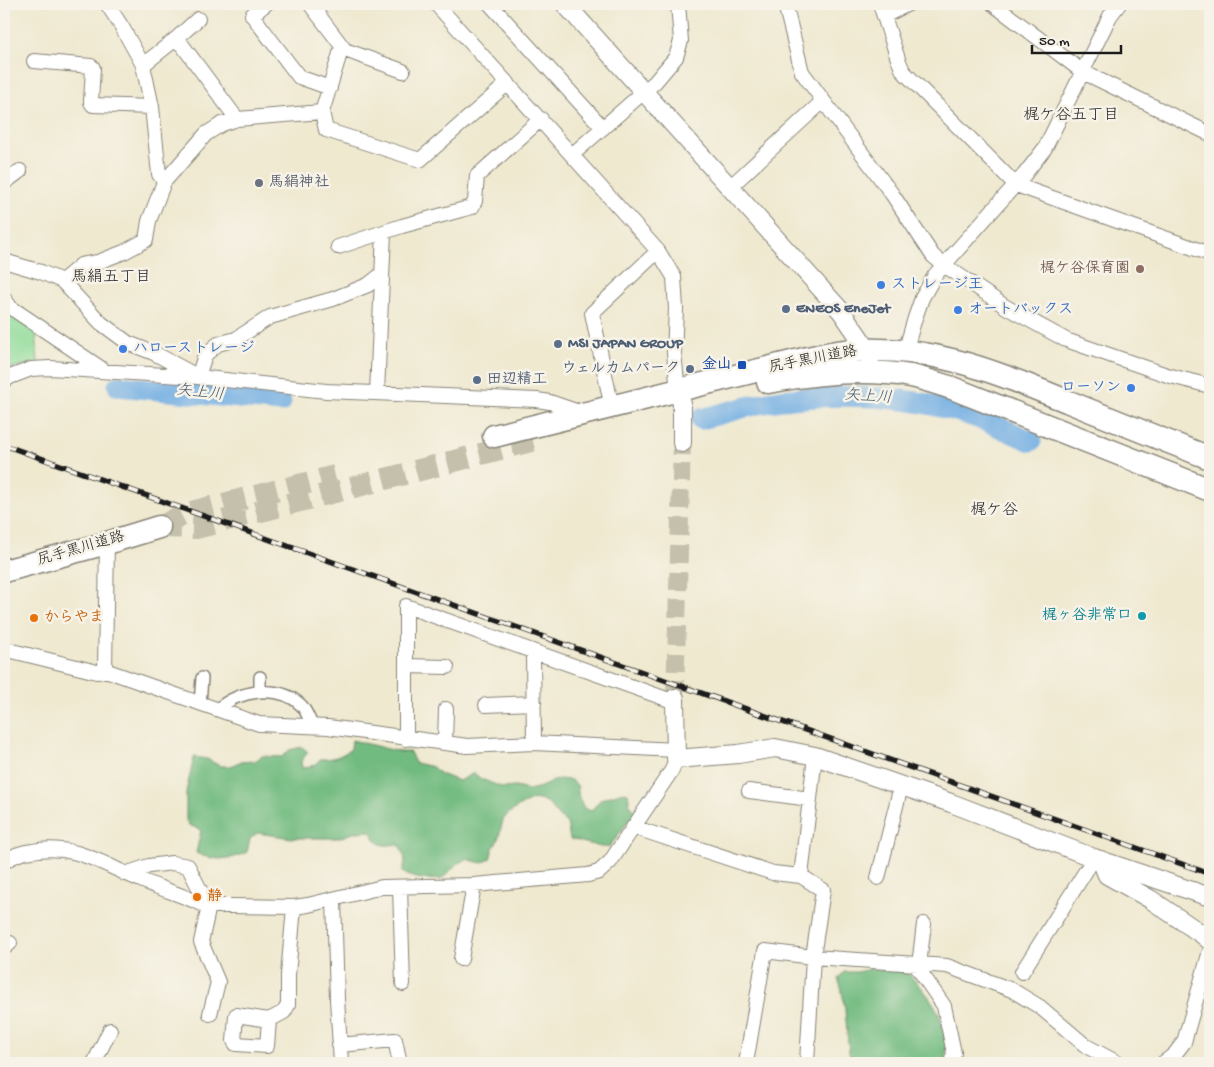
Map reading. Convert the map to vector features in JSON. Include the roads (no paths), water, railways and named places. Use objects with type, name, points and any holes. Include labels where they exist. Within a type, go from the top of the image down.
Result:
[{"type":"main road","name":"尻手黒川道路","points":[[543,438],[808,358],[845,351],[868,350],[930,354],[968,363],[1210,458]]},
{"type":"main road","name":"尻手黒川道路","points":[[494,436],[612,408],[809,375],[873,372],[912,376],[952,388],[1210,490]]},
{"type":"main road","name":"尻手黒川道路","points":[[4,571],[159,527]]},
{"type":"street","points":[[107,4],[122,26],[143,65],[152,107],[159,174],[164,182]]},
{"type":"street","points":[[266,4],[252,15],[299,76],[330,88]]},
{"type":"street","points":[[310,4],[345,50],[402,71]]},
{"type":"street","points":[[436,4],[455,17],[508,83],[658,251],[674,277],[676,309],[674,353],[680,398],[682,443]]},
{"type":"street","points":[[490,4],[603,128]]},
{"type":"street","points":[[565,4],[841,311],[868,350],[873,372]]},
{"type":"street","points":[[572,154],[644,92],[663,74],[676,57],[681,41],[678,4]]},
{"type":"street","points":[[785,4],[802,72],[892,194],[933,256],[1006,307],[1066,340],[1167,375],[1210,386]]},
{"type":"street","points":[[908,4],[882,10],[903,71],[1016,185],[1210,254]]},
{"type":"street","points":[[993,4],[1083,72],[1210,134]]},
{"type":"street","points":[[906,352],[914,318],[922,298],[935,275],[1016,185],[1045,148],[1110,16],[1119,4]]},
{"type":"street","points":[[143,65],[198,19]]},
{"type":"street","points":[[177,38],[237,119]]},
{"type":"street","points":[[342,47],[322,112],[326,130],[420,160],[508,83]]},
{"type":"street","points":[[34,61],[91,66],[93,68],[91,102],[93,105],[152,107]]},
{"type":"street","points":[[730,187],[823,101]]},
{"type":"street","points":[[62,281],[81,264],[98,262],[124,252],[146,240],[149,221],[164,182],[206,134],[222,124],[237,119],[322,112]]},
{"type":"street","points":[[338,247],[472,207],[475,201],[478,176],[541,120]]},
{"type":"street","points":[[4,182],[20,171]]},
{"type":"street","points":[[376,393],[384,232]]},
{"type":"street","points":[[612,408],[592,313],[658,251]]},
{"type":"street","points":[[4,261],[41,272],[62,281],[101,323],[128,343],[154,353],[198,377]]},
{"type":"street","points":[[198,377],[205,355],[218,344],[236,339],[270,317],[342,296],[368,285],[382,274]]},
{"type":"street","points":[[4,298],[10,307],[103,370]]},
{"type":"street","points":[[6,378],[31,369],[103,370],[198,377],[326,391],[537,400],[550,402],[584,414]]},
{"type":"street","points":[[105,670],[107,543]]},
{"type":"street","points":[[4,862],[10,857],[19,854],[48,848],[69,850],[98,860],[126,874],[205,905],[294,907],[308,906],[382,887],[474,885],[588,875],[599,872],[610,862],[672,770],[676,754],[675,700],[534,653],[406,606],[406,739]]},
{"type":"street","points":[[4,649],[97,672],[105,670],[258,724],[312,725],[467,746],[534,743],[676,754],[738,754],[775,748],[815,756],[1098,859],[1210,897]]},
{"type":"street","points":[[534,653],[534,743]]},
{"type":"street","points":[[406,666],[447,666]]},
{"type":"street","points":[[260,677],[260,692]]},
{"type":"street","points":[[200,704],[202,678]]},
{"type":"street","points":[[218,709],[226,702],[237,697],[260,692],[276,693],[292,699],[301,705],[312,725]]},
{"type":"street","points":[[486,705],[534,704]]},
{"type":"street","points":[[445,743],[446,709]]},
{"type":"street","points":[[801,876],[815,756]]},
{"type":"street","points":[[878,878],[901,786]]},
{"type":"street","points":[[749,791],[810,799]]},
{"type":"street","points":[[633,827],[773,874],[801,876],[823,890],[813,957],[808,1063]]},
{"type":"street","points":[[1098,859],[1107,875],[1150,899],[1208,936]]},
{"type":"street","points":[[1022,972],[1098,859]]},
{"type":"street","points":[[126,874],[149,866],[172,863],[188,866],[201,892],[205,905],[200,942],[218,982],[210,1014]]},
{"type":"street","points":[[461,959],[474,885]]},
{"type":"street","points":[[400,887],[403,984]]},
{"type":"street","points":[[334,899],[341,1063]]},
{"type":"street","points":[[269,1020],[284,1012],[288,1005],[288,975],[294,907]]},
{"type":"street","points":[[924,924],[917,964],[944,1006],[954,1053],[951,1063]]},
{"type":"street","points":[[746,1063],[765,951],[813,957],[947,966],[1012,990],[1040,1007],[1086,1046],[1118,1063]]},
{"type":"street","points":[[1163,1063],[1174,1055],[1184,1042],[1210,951]]},
{"type":"street","points":[[94,1063],[110,1030]]},
{"type":"street","points":[[339,1045],[395,1040],[400,1063]]},
{"type":"waterway","name":"矢上川","points":[[118,386],[281,402]]},
{"type":"waterway","name":"矢上川","points":[[701,419],[772,401],[830,396],[855,396],[929,404],[982,420],[1031,441]]},
{"type":"tunnel","points":[[159,527],[196,528],[543,438]]},
{"type":"tunnel","points":[[675,698],[682,443]]},
{"type":"tunnel","points":[[162,526],[187,513],[335,476]]},
{"type":"railway","points":[[4,445],[1210,874]]},
{"type":"place","name":"馬絹神社","points":[[259,183]]},
{"type":"place","name":"梶ケ谷保育園","points":[[1140,269]]},
{"type":"place","name":"ストレージ王","points":[[881,285]]},
{"type":"place","name":"ENEOS EneJet","points":[[786,309]]},
{"type":"place","name":"オートバックス","points":[[958,310]]},
{"type":"place","name":"MSI JAPAN GROUP","points":[[558,344]]},
{"type":"place","name":"ハローストレージ","points":[[123,349]]},
{"type":"place","name":"金山","points":[[742,365]]},
{"type":"place","name":"ウェルカムパーク","points":[[690,369]]},
{"type":"place","name":"田辺精工","points":[[477,380]]},
{"type":"place","name":"ローソン","points":[[1131,388]]},
{"type":"place","name":"梶ヶ谷非常口","points":[[1142,616]]},
{"type":"place","name":"からやま","points":[[34,618]]},
{"type":"place","name":"静","points":[[197,897]]},
{"type":"district","name":"梶ケ谷五丁目","points":[[1071,116]]},
{"type":"district","name":"馬絹五丁目","points":[[111,278]]},
{"type":"district","name":"梶ケ谷","points":[[994,511]]}]
